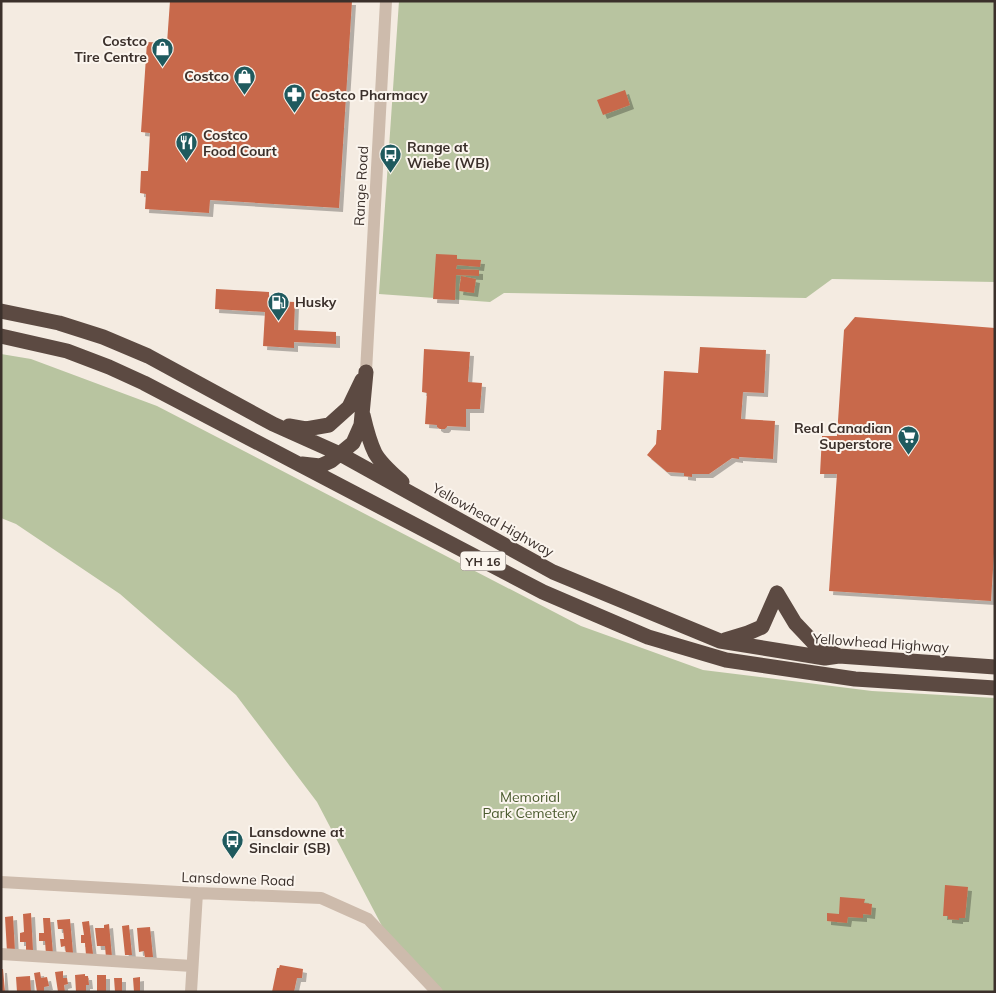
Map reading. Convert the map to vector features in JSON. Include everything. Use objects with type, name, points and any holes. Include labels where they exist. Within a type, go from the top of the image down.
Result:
[{"type":"highway","name":"Yellowhead Highway","points":[[1,311],[59,323],[103,337],[148,356],[273,424],[340,454],[553,572],[720,641],[825,658],[839,656],[995,667]]},
{"type":"highway","name":"YH 16","points":[[1,336],[67,351],[144,383],[542,592],[648,637],[726,660],[855,679],[995,688]]},
{"type":"highway","points":[[297,464],[320,466],[331,461],[353,443],[361,425],[366,372]]},
{"type":"highway","points":[[273,424],[306,429],[329,425],[349,408],[366,372]]},
{"type":"highway","points":[[362,411],[376,454],[391,472],[419,498]]},
{"type":"highway","points":[[720,641],[762,627],[777,594],[795,623],[813,642],[839,656]]},
{"type":"street","name":"Range Road","points":[[366,372],[386,1]]},
{"type":"street","name":"Lansdowne Road","points":[[1,882],[321,898],[368,919],[437,992]]},
{"type":"street","points":[[191,992],[197,893]]},
{"type":"street","points":[[1,954],[192,966]]},
{"type":"green space","points":[[399,1],[995,1],[995,282],[832,279],[806,298],[504,293],[490,302],[379,294]]},
{"type":"green space","name":"Memorial Park Cemetery","points":[[1,354],[31,359],[157,406],[581,626],[703,670],[872,691],[995,698],[995,992],[442,992],[383,928],[317,802],[236,695],[120,594],[16,524],[1,518]]},
{"type":"building","name":"Costco","points":[[170,1],[352,1],[339,208],[210,200],[209,213],[145,209],[146,194],[140,193],[141,171],[148,171],[150,133],[141,132],[147,42],[167,43]]},
{"type":"building","points":[[625,90],[630,105],[603,115],[597,100]]},
{"type":"building","points":[[436,254],[457,255],[457,259],[481,260],[480,267],[457,265],[456,269],[479,270],[479,276],[456,275],[455,300],[433,299]]},
{"type":"building","points":[[461,276],[476,279],[474,293],[459,291]]},
{"type":"building","name":"Husky","points":[[216,289],[269,292],[269,301],[295,302],[294,330],[336,332],[336,344],[294,342],[294,348],[263,346],[265,312],[215,309]]},
{"type":"building","name":"Real Canadian Superstore","points":[[855,317],[995,328],[995,537],[991,601],[829,591],[837,474],[820,474],[822,436],[837,436],[844,330]]},
{"type":"building","points":[[700,347],[766,350],[764,393],[743,392],[741,419],[775,421],[773,459],[732,458],[709,474],[692,474],[692,477],[684,476],[684,473],[667,472],[647,455],[656,444],[657,430],[661,430],[664,371],[698,373]]},
{"type":"building","points":[[424,349],[470,352],[468,382],[482,383],[480,409],[466,409],[466,427],[447,426],[445,429],[440,429],[437,425],[425,424],[427,393],[422,392]]},
{"type":"building","points":[[945,885],[968,887],[965,918],[959,918],[959,920],[948,919],[948,916],[943,916]]},
{"type":"building","points":[[840,897],[865,899],[864,903],[872,904],[871,915],[863,914],[863,918],[848,917],[847,923],[827,921],[827,913],[839,914]]},
{"type":"building","points":[[31,913],[33,951],[26,951],[26,942],[20,942],[20,933],[24,932],[23,914]]},
{"type":"building","points":[[13,916],[15,952],[7,952],[5,917]]},
{"type":"building","points":[[43,918],[50,918],[53,954],[46,955],[45,941],[39,941],[39,933],[44,933]]},
{"type":"building","points":[[70,919],[73,953],[66,954],[65,946],[61,947],[60,939],[64,939],[63,929],[58,929],[57,920]]},
{"type":"building","points":[[89,921],[93,954],[86,955],[85,943],[81,943],[81,935],[84,935],[82,922]]},
{"type":"building","points":[[109,924],[112,957],[106,958],[105,946],[97,946],[95,928],[104,928],[104,925]]},
{"type":"building","points":[[129,925],[132,955],[125,955],[122,926]]},
{"type":"building","points":[[150,927],[153,957],[145,958],[144,951],[139,952],[137,928]]},
{"type":"building","points":[[280,965],[303,969],[302,978],[297,978],[294,992],[272,992],[277,968]]},
{"type":"building","points":[[1,969],[3,969],[5,992],[1,992]]},
{"type":"building","points":[[63,971],[63,978],[67,978],[68,984],[64,985],[65,992],[58,992],[55,972]]},
{"type":"building","points":[[40,972],[41,978],[47,977],[49,986],[44,987],[44,992],[37,992],[34,973]]},
{"type":"building","points":[[85,974],[85,976],[88,976],[89,985],[86,985],[86,992],[76,992],[75,975]]},
{"type":"building","points":[[97,975],[106,975],[106,992],[97,992]]},
{"type":"building","points":[[30,976],[31,992],[17,992],[16,977]]},
{"type":"building","points":[[140,977],[140,992],[134,992],[133,978]]},
{"type":"building","points":[[114,978],[122,978],[122,992],[115,992]]},
{"type":"place","name":"Costco Tire Centre","points":[[163,68]]},
{"type":"place","name":"Costco","points":[[245,95]]},
{"type":"place","name":"Costco Pharmacy","points":[[295,114]]},
{"type":"place","name":"Costco Food Court","points":[[187,162]]},
{"type":"place","name":"Range at Wiebe (WB)","points":[[391,174]]},
{"type":"place","name":"Husky","points":[[279,321]]},
{"type":"place","name":"Real Canadian Superstore","points":[[908,455]]},
{"type":"place","name":"Lansdowne at Sinclair (SB)","points":[[233,859]]}]
